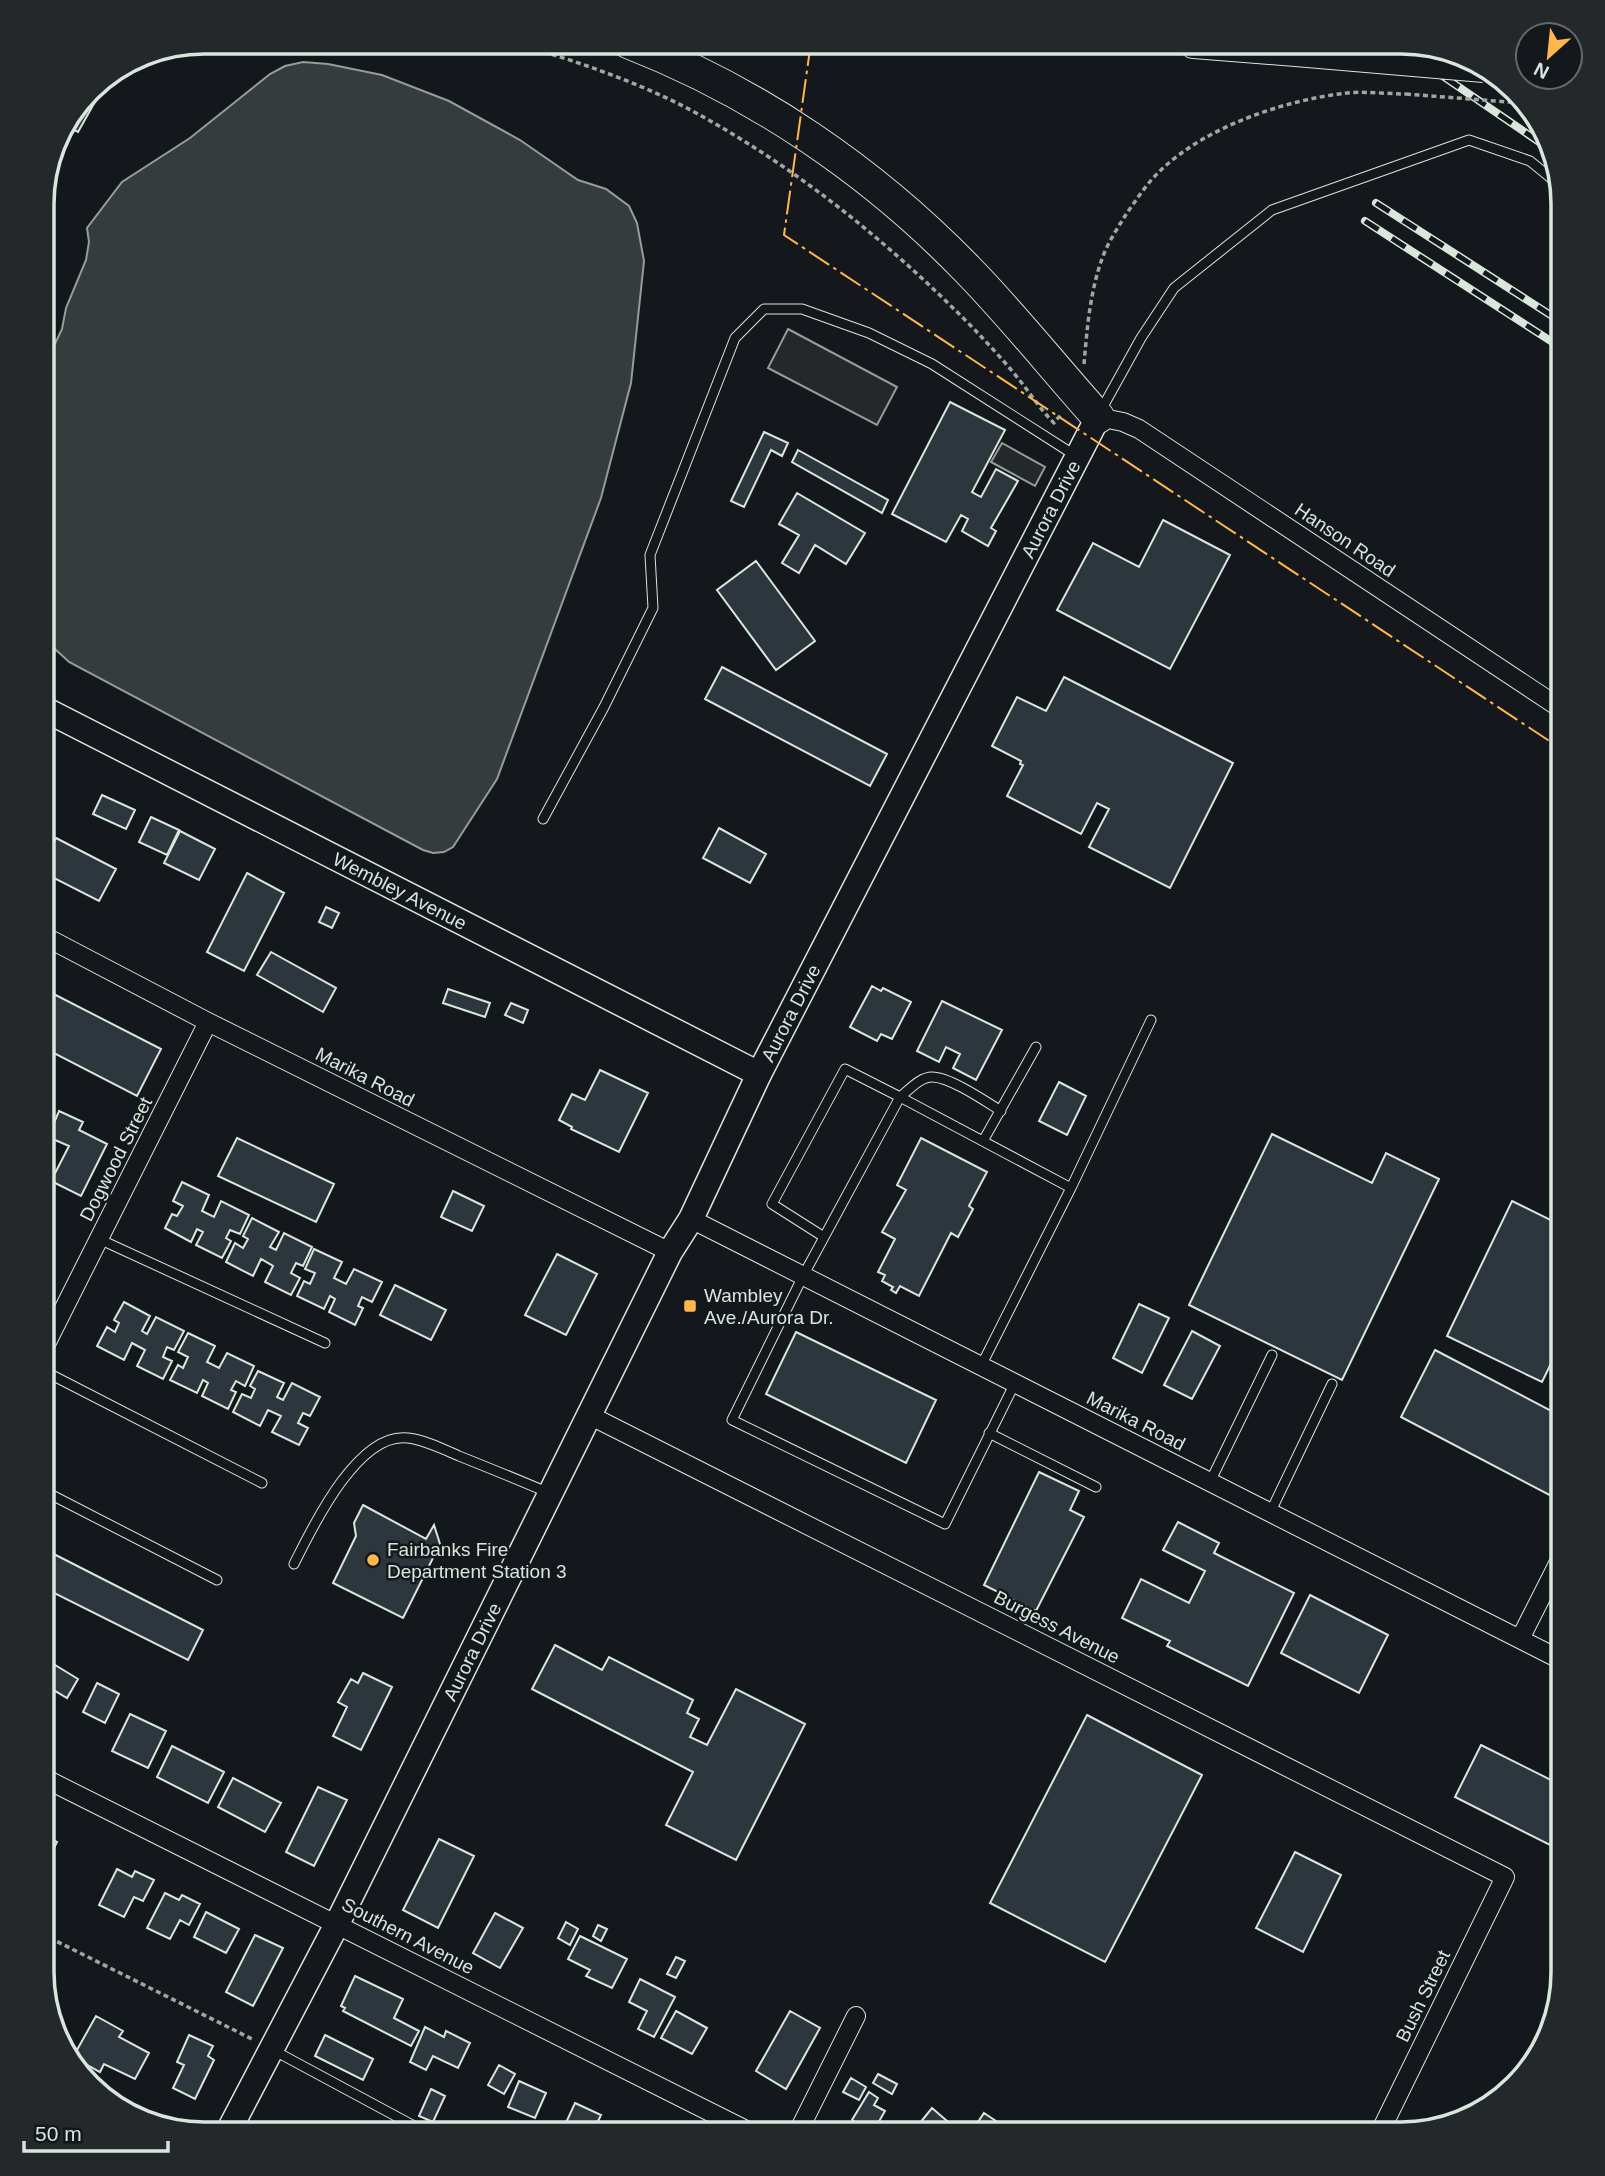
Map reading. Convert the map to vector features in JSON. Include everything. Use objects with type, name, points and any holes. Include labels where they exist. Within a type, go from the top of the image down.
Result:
[{"type":"highway","points":[[659,54],[724,86],[793,125],[895,201],[967,269],[1098,417]]},
{"type":"highway","points":[[1354,55],[1451,63]]},
{"type":"street","name":"Aurora Drive","points":[[233,2122],[337,1924],[670,1252],[691,1219],[759,1074],[1098,417]]},
{"type":"street","name":"Hanson Road","points":[[1098,417],[1123,422],[1139,429],[1551,702]]},
{"type":"street","name":"Wembley Avenue","points":[[55,714],[759,1074]]},
{"type":"street","name":"Marika Road","points":[[55,942],[208,1022],[670,1252]]},
{"type":"street","name":"Dogwood Street","points":[[54,1311],[99,1239],[208,1022]]},
{"type":"street","name":"Marika Road","points":[[691,1219],[1551,1655]]},
{"type":"street","name":"Burgess Avenue","points":[[589,1415],[1505,1877]]},
{"type":"street","points":[[1520,1639],[1551,1578]]},
{"type":"street","name":"Southern Avenue","points":[[54,1783],[730,2122]]},
{"type":"street","name":"Bush Street","points":[[1384,2122],[1505,1877]]},
{"type":"street","points":[[803,2122],[856,2016]]},
{"type":"lane","name":"Aurora Drive","points":[[1098,417],[1141,338],[1174,288],[1272,210],[1469,139],[1530,161],[1548,175]]},
{"type":"lane","points":[[543,819],[653,608],[650,555],[734,338],[764,309],[803,309],[869,333],[932,364],[1077,457]]},
{"type":"lane","points":[[981,1366],[1071,1188],[1151,1020]]},
{"type":"lane","points":[[984,1141],[1036,1047]]},
{"type":"lane","points":[[824,1237],[772,1204],[845,1069],[1071,1188]]},
{"type":"lane","points":[[1001,1111],[970,1090],[932,1077],[919,1081],[900,1097],[803,1276],[732,1420],[945,1524],[1015,1383]]},
{"type":"lane","points":[[99,1239],[325,1343]]},
{"type":"lane","points":[[1210,1482],[1272,1355]]},
{"type":"lane","points":[[54,1376],[262,1483]]},
{"type":"lane","points":[[1270,1513],[1332,1384]]},
{"type":"lane","points":[[989,1433],[1096,1487]]},
{"type":"lane","points":[[294,1564],[321,1508],[335,1489],[355,1465],[385,1442],[406,1437],[550,1493]]},
{"type":"lane","points":[[54,1496],[217,1580]]},
{"type":"lane","points":[[272,2049],[407,2122]]},
{"type":"path","points":[[553,54],[673,102],[775,160],[828,197],[898,256],[976,332],[1054,423]]},
{"type":"path","points":[[1083,373],[1093,295],[1103,257],[1138,197],[1161,170],[1194,144],[1223,128],[1262,114],[1305,101],[1348,93],[1406,94],[1511,102]]},
{"type":"path","points":[[54,1940],[272,2049]]},
{"type":"shaded area","points":[[303,62],[328,64],[382,75],[449,101],[520,140],[578,180],[606,189],[629,206],[637,223],[644,261],[631,383],[601,498],[497,779],[453,847],[444,852],[423,850],[69,662],[55,649],[55,344],[86,260],[89,242],[87,228],[122,182],[190,138],[270,74],[285,66]]},
{"type":"shaded area","points":[[788,329],[897,387],[877,425],[768,368]]},
{"type":"shaded area","points":[[1002,443],[1045,467],[1035,486],[991,462]]},
{"type":"building","points":[[96,100],[78,132],[74,129]]},
{"type":"building","points":[[950,402],[1005,430],[972,492],[981,497],[996,469],[1018,481],[991,528],[996,531],[988,546],[962,531],[968,519],[961,515],[946,542],[892,514]]},
{"type":"building","points":[[764,432],[788,443],[782,456],[771,450],[744,507],[731,501]]},
{"type":"building","points":[[798,450],[888,500],[882,513],[792,462]]},
{"type":"building","points":[[797,493],[865,533],[846,564],[815,545],[799,573],[782,563],[799,535],[779,524]]},
{"type":"building","points":[[1163,520],[1230,555],[1170,669],[1057,610],[1093,543],[1139,567]]},
{"type":"building","points":[[756,561],[815,641],[776,670],[717,590]]},
{"type":"building","points":[[722,667],[887,754],[870,786],[705,699]]},
{"type":"building","points":[[1064,677],[1233,763],[1170,888],[1089,847],[1109,809],[1097,803],[1081,834],[1007,796],[1023,765],[1020,764],[1021,761],[992,746],[1017,697],[1046,711]]},
{"type":"building","points":[[102,795],[135,810],[126,829],[93,814]]},
{"type":"building","points":[[151,817],[179,830],[167,855],[139,842]]},
{"type":"building","points":[[719,828],[766,854],[750,883],[703,858]]},
{"type":"building","points":[[180,831],[215,849],[199,880],[164,863]]},
{"type":"building","points":[[56,838],[116,869],[99,901],[55,878]]},
{"type":"building","points":[[247,873],[284,893],[244,971],[207,952]]},
{"type":"building","points":[[326,907],[339,913],[332,928],[319,922]]},
{"type":"building","points":[[271,952],[336,988],[323,1012],[257,975]]},
{"type":"building","points":[[872,986],[881,991],[883,988],[911,1002],[892,1039],[881,1034],[877,1041],[850,1027]]},
{"type":"building","points":[[448,989],[490,1003],[485,1017],[443,1003]]},
{"type":"building","points":[[55,994],[161,1049],[137,1096],[55,1053]]},
{"type":"building","points":[[942,1001],[1002,1030],[976,1080],[953,1068],[960,1054],[946,1047],[939,1062],[917,1051]]},
{"type":"building","points":[[511,1003],[528,1010],[523,1023],[505,1015]]},
{"type":"building","points":[[600,1070],[648,1093],[619,1152],[571,1129],[572,1127],[559,1120],[572,1094],[585,1100]]},
{"type":"building","points":[[1059,1082],[1086,1096],[1067,1135],[1039,1121]]},
{"type":"building","points":[[59,1111],[83,1122],[79,1130],[107,1144],[81,1196],[54,1183],[54,1174],[69,1146],[54,1140],[54,1122]]},
{"type":"building","points":[[1272,1134],[1372,1183],[1386,1153],[1439,1179],[1342,1380],[1189,1305]]},
{"type":"building","points":[[237,1138],[334,1184],[316,1222],[218,1176]]},
{"type":"building","points":[[921,1138],[987,1172],[969,1206],[973,1209],[958,1237],[951,1233],[919,1296],[900,1286],[896,1293],[891,1290],[893,1287],[882,1281],[885,1275],[878,1272],[895,1239],[882,1232],[906,1190],[897,1185]]},
{"type":"building","points":[[182,1182],[209,1195],[202,1211],[214,1217],[221,1201],[249,1215],[240,1234],[230,1230],[226,1238],[231,1241],[222,1258],[196,1245],[203,1232],[197,1229],[191,1242],[165,1228],[172,1214],[177,1216],[183,1206],[173,1201]]},
{"type":"building","points":[[453,1191],[484,1206],[472,1231],[441,1217]]},
{"type":"building","points":[[1512,1201],[1551,1220],[1551,1364],[1542,1382],[1447,1336]]},
{"type":"building","points":[[252,1218],[279,1232],[270,1247],[276,1250],[284,1233],[312,1247],[303,1266],[296,1263],[291,1273],[300,1278],[291,1295],[265,1282],[273,1266],[261,1259],[253,1276],[226,1262],[235,1243],[243,1248],[248,1239],[243,1236]]},
{"type":"building","points":[[314,1249],[342,1262],[334,1278],[346,1284],[354,1269],[382,1282],[372,1302],[362,1297],[358,1306],[363,1308],[355,1325],[329,1312],[335,1299],[330,1296],[324,1309],[297,1296],[304,1281],[310,1284],[315,1273],[305,1269]]},
{"type":"building","points":[[557,1254],[597,1274],[566,1335],[525,1315]]},
{"type":"building","points":[[395,1285],[446,1310],[431,1340],[380,1315]]},
{"type":"building","points":[[124,1302],[150,1316],[142,1331],[147,1334],[156,1317],[184,1331],[174,1350],[167,1347],[163,1357],[172,1361],[163,1379],[137,1366],[145,1350],[132,1343],[124,1360],[97,1346],[107,1327],[115,1332],[119,1323],[114,1320]]},
{"type":"building","points":[[1139,1304],[1169,1318],[1142,1373],[1113,1358]]},
{"type":"building","points":[[1192,1331],[1220,1346],[1192,1399],[1164,1385]]},
{"type":"building","points":[[796,1332],[936,1400],[906,1463],[766,1394]]},
{"type":"building","points":[[188,1333],[215,1346],[207,1362],[219,1368],[227,1353],[254,1366],[245,1386],[236,1381],[231,1390],[236,1392],[228,1409],[202,1396],[208,1383],[203,1380],[197,1393],[170,1380],[178,1365],[183,1368],[188,1357],[178,1352]]},
{"type":"building","points":[[1435,1350],[1551,1411],[1551,1496],[1401,1417]]},
{"type":"building","points":[[258,1371],[284,1383],[277,1397],[283,1400],[292,1383],[320,1397],[310,1416],[303,1413],[298,1423],[308,1428],[299,1445],[272,1432],[281,1416],[268,1410],[260,1426],[233,1412],[242,1394],[251,1398],[255,1389],[250,1386]]},
{"type":"building","points":[[1039,1472],[1079,1491],[1070,1510],[1084,1517],[1036,1611],[984,1585]]},
{"type":"building","points":[[363,1505],[426,1539],[434,1525],[440,1544],[403,1618],[333,1583],[356,1536],[354,1523]]},
{"type":"building","points":[[1178,1522],[1219,1543],[1214,1553],[1294,1593],[1248,1686],[1167,1646],[1170,1641],[1122,1618],[1141,1579],[1189,1603],[1205,1571],[1163,1550]]},
{"type":"building","points":[[54,1554],[203,1630],[188,1660],[54,1593]]},
{"type":"building","points":[[1310,1595],[1388,1635],[1359,1693],[1281,1653]]},
{"type":"building","points":[[555,1645],[602,1670],[609,1657],[693,1700],[687,1713],[699,1719],[690,1737],[707,1745],[736,1689],[805,1724],[736,1860],[666,1825],[693,1772],[532,1689]]},
{"type":"building","points":[[54,1664],[78,1679],[67,1698],[54,1690]]},
{"type":"building","points":[[363,1673],[392,1687],[361,1750],[333,1736],[347,1707],[338,1702],[351,1679],[358,1683]]},
{"type":"building","points":[[97,1683],[119,1694],[105,1723],[83,1712]]},
{"type":"building","points":[[130,1714],[166,1731],[148,1768],[112,1751]]},
{"type":"building","points":[[1087,1715],[1202,1775],[1105,1962],[990,1903]]},
{"type":"building","points":[[1481,1745],[1551,1780],[1551,1845],[1455,1797]]},
{"type":"building","points":[[172,1746],[224,1772],[208,1803],[157,1777]]},
{"type":"building","points":[[233,1778],[281,1803],[265,1832],[218,1807]]},
{"type":"building","points":[[318,1787],[347,1800],[314,1866],[286,1852]]},
{"type":"building","points":[[439,1839],[474,1856],[438,1928],[403,1910]]},
{"type":"building","points":[[1295,1852],[1341,1875],[1303,1952],[1256,1928]]},
{"type":"building","points":[[117,1869],[132,1877],[135,1871],[154,1880],[143,1901],[134,1897],[124,1917],[99,1905]]},
{"type":"building","points":[[165,1893],[179,1900],[182,1895],[200,1904],[189,1925],[180,1920],[170,1939],[147,1928]]},
{"type":"building","points":[[206,1912],[239,1929],[226,1953],[194,1937]]},
{"type":"building","points":[[495,1913],[523,1928],[500,1968],[473,1953]]},
{"type":"building","points":[[566,1922],[578,1929],[570,1945],[558,1938]]},
{"type":"building","points":[[598,1925],[607,1929],[601,1941],[593,1936]]},
{"type":"building","points":[[255,1935],[283,1948],[253,2006],[226,1992]]},
{"type":"building","points":[[580,1936],[627,1959],[612,1988],[586,1976],[590,1970],[568,1959]]},
{"type":"building","points":[[676,1957],[685,1961],[676,1978],[667,1974]]},
{"type":"building","points":[[355,1976],[403,1999],[394,2018],[419,2031],[411,2046],[343,2011],[345,2008],[341,2006]]},
{"type":"building","points":[[640,1979],[675,1997],[654,2037],[638,2029],[647,2011],[629,2002]]},
{"type":"building","points":[[676,2011],[707,2028],[692,2054],[661,2038]]},
{"type":"building","points":[[790,2011],[820,2028],[786,2089],[756,2071]]},
{"type":"building","points":[[96,2016],[123,2031],[119,2037],[149,2053],[135,2079],[104,2064],[100,2072],[86,2064],[77,2051]]},
{"type":"building","points":[[425,2027],[444,2037],[446,2031],[470,2043],[458,2068],[433,2056],[426,2070],[410,2062]]},
{"type":"building","points":[[189,2035],[213,2046],[208,2056],[214,2060],[195,2099],[173,2088],[184,2065],[177,2062]]},
{"type":"building","points":[[325,2035],[373,2059],[363,2080],[315,2056]]},
{"type":"building","points":[[499,2065],[515,2074],[504,2094],[488,2085]]},
{"type":"building","points":[[878,2074],[897,2084],[892,2094],[873,2083]]},
{"type":"building","points":[[851,2078],[866,2087],[859,2100],[843,2092]]},
{"type":"building","points":[[519,2081],[546,2093],[535,2118],[508,2107]]},
{"type":"building","points":[[431,2089],[445,2096],[433,2122],[419,2116]]},
{"type":"building","points":[[869,2092],[878,2098],[874,2105],[885,2111],[879,2122],[852,2120]]},
{"type":"building","points":[[575,2103],[601,2115],[598,2122],[566,2122]]},
{"type":"building","points":[[932,2108],[948,2122],[921,2122]]},
{"type":"building","points":[[984,2113],[998,2122],[978,2122]]},
{"type":"railway","points":[[1412,55],[1536,140]]},
{"type":"railway","points":[[1376,203],[1551,315]]},
{"type":"railway","points":[[1365,221],[1551,341]]},
{"type":"power","points":[[809,55],[784,235],[1551,742]]},
{"type":"place","name":"Wambley Ave./Aurora Dr.","points":[[690,1306]]},
{"type":"place","name":"Fairbanks Fire Department Station 3","points":[[373,1560]]}]
